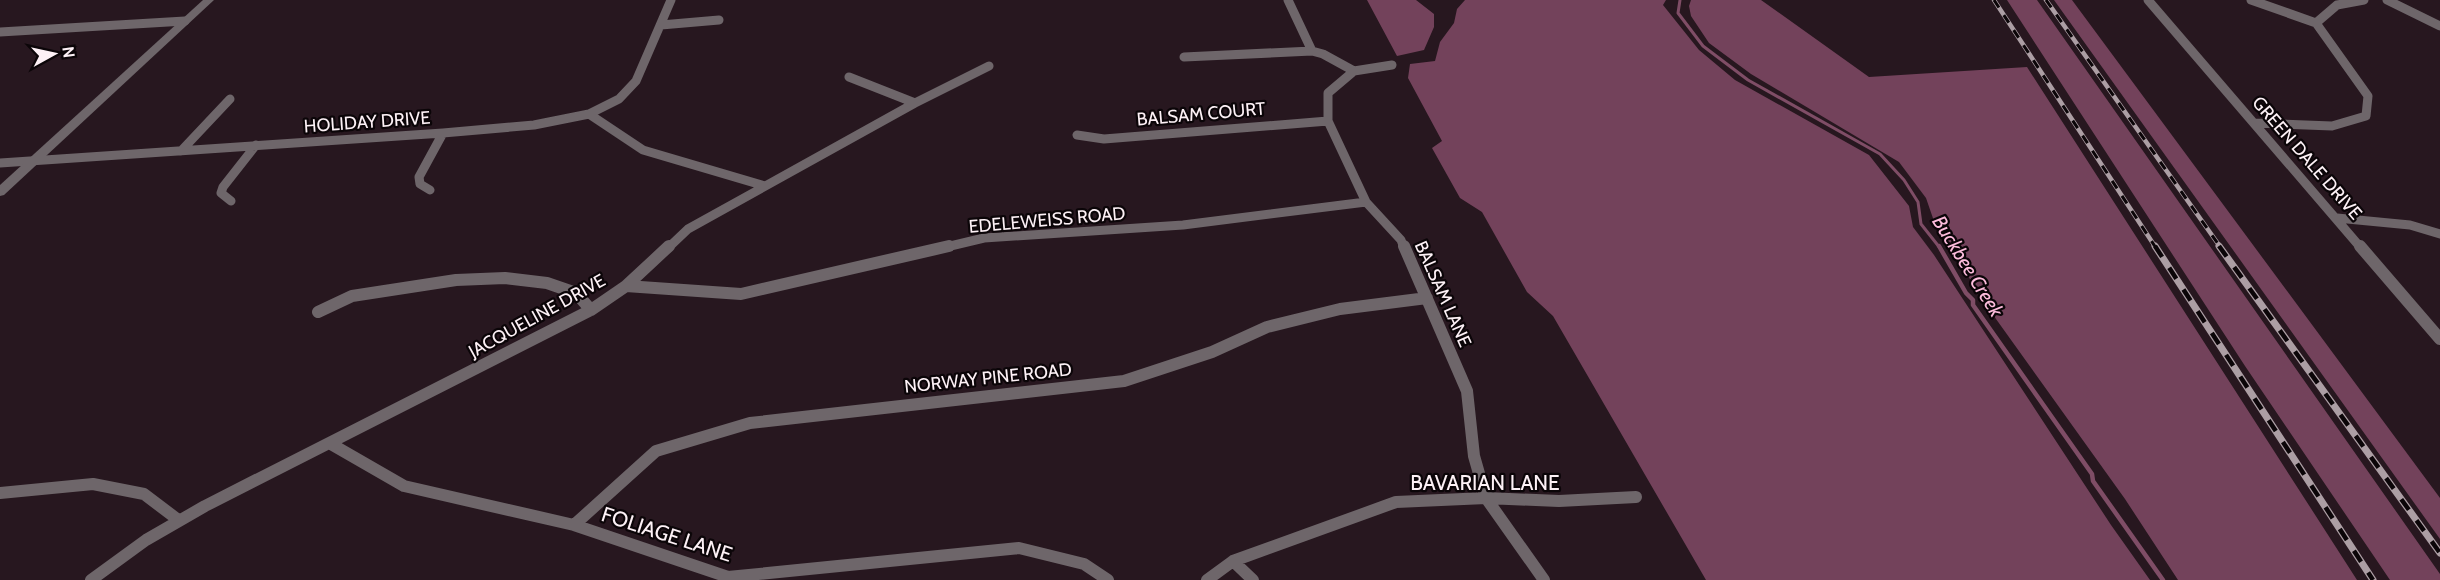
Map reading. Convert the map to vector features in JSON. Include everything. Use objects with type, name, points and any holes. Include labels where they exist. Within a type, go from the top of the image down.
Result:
[{"type":"street","points":[[0,192],[209,0]]},
{"type":"street","name":"HOLIDAY DRIVE","points":[[4,163],[534,126],[589,114],[619,99],[636,81],[671,0]]},
{"type":"street","points":[[1288,0],[1312,51]]},
{"type":"street","name":"GREEN DALE DRIVE","points":[[2148,0],[2440,339]]},
{"type":"street","points":[[2251,0],[2316,23],[2368,96],[2366,116],[2331,126],[2255,123]]},
{"type":"street","points":[[2316,23],[2337,5],[2364,0]]},
{"type":"street","points":[[2387,0],[2440,26]]},
{"type":"street","points":[[661,25],[719,20]]},
{"type":"street","points":[[0,32],[185,21]]},
{"type":"street","points":[[1184,57],[1312,51],[1323,54],[1354,71],[1392,65]]},
{"type":"street","name":"JACQUELINE DRIVE","points":[[91,580],[121,555],[177,519],[331,444],[591,310],[627,286],[688,229],[915,103],[989,66]]},
{"type":"street","name":"BALSAM LANE","points":[[1354,71],[1328,93],[1328,121],[1366,202],[1401,240],[1467,391],[1474,456],[1486,498],[1544,580]]},
{"type":"street","points":[[849,77],[915,103]]},
{"type":"street","points":[[181,151],[230,99]]},
{"type":"street","points":[[589,114],[644,150],[765,186]]},
{"type":"street","name":"BALSAM COURT","points":[[1077,135],[1104,139],[1328,121]]},
{"type":"street","points":[[430,190],[420,184],[419,177],[443,133]]},
{"type":"street","points":[[231,201],[221,193],[223,187],[256,145]]},
{"type":"street","points":[[0,173],[4,163]]},
{"type":"street","name":"EDELEWEISS ROAD","points":[[627,286],[741,294],[984,238],[1183,225],[1366,202]]},
{"type":"street","points":[[2337,218],[2410,225],[2440,234]]},
{"type":"street","points":[[318,312],[352,296],[456,280],[505,278],[547,283],[576,293],[591,310]]},
{"type":"street","name":"NORWAY PINE ROAD","points":[[574,525],[656,451],[750,423],[1124,381],[1212,352],[1267,327],[1340,309],[1427,298]]},
{"type":"street","name":"FOLIAGE LANE","points":[[331,444],[404,486],[574,525],[728,577],[1019,548],[1084,564],[1108,580]]},
{"type":"street","points":[[0,493],[93,484],[144,494],[177,519]]},
{"type":"street","name":"BAVARIAN LANE","points":[[1207,580],[1233,561],[1396,502],[1486,498],[1559,501],[1636,496]]},
{"type":"street","points":[[1233,561],[1253,580]]},
{"type":"shaded area","points":[[1367,0],[1416,0],[1434,14],[1434,27],[1424,50],[1397,56]]},
{"type":"shaded area","points":[[1465,0],[1666,0],[1663,5],[1699,50],[1735,80],[1869,155],[1909,206],[1913,227],[1934,255],[2111,525],[2150,580],[1706,580],[1553,316],[1527,292],[1482,212],[1460,198],[1432,148],[1442,141],[1408,78],[1410,64],[1435,61],[1440,42],[1454,23],[1457,9]]},
{"type":"shaded area","points":[[1691,0],[1761,0],[1869,77],[2027,67],[2357,580],[2178,580],[2125,499],[1996,319],[1936,227],[1926,198],[1899,162],[1751,74],[1709,43],[1691,16],[1689,6]]},
{"type":"shaded area","points":[[2007,0],[2037,0],[2440,574],[2440,580],[2390,580],[2245,366]]},
{"type":"shaded area","points":[[2054,0],[2072,0],[2440,498],[2440,539]]},
{"type":"waterway","name":"Buckbee Creek","points":[[1680,0],[1678,13],[1703,46],[1748,80],[1880,154],[1904,180],[1918,202],[1921,224],[1940,248]]},
{"type":"waterway","name":"Buckbee Creek","points":[[1939,246],[1966,293],[1973,300],[1973,305],[2092,474],[2093,481],[2163,580]]},
{"type":"railway","points":[[1994,0],[2156,248]]},
{"type":"railway","points":[[2046,0],[2221,248]]},
{"type":"railway","points":[[2155,246],[2373,580]]},
{"type":"railway","points":[[2219,246],[2440,553]]}]
